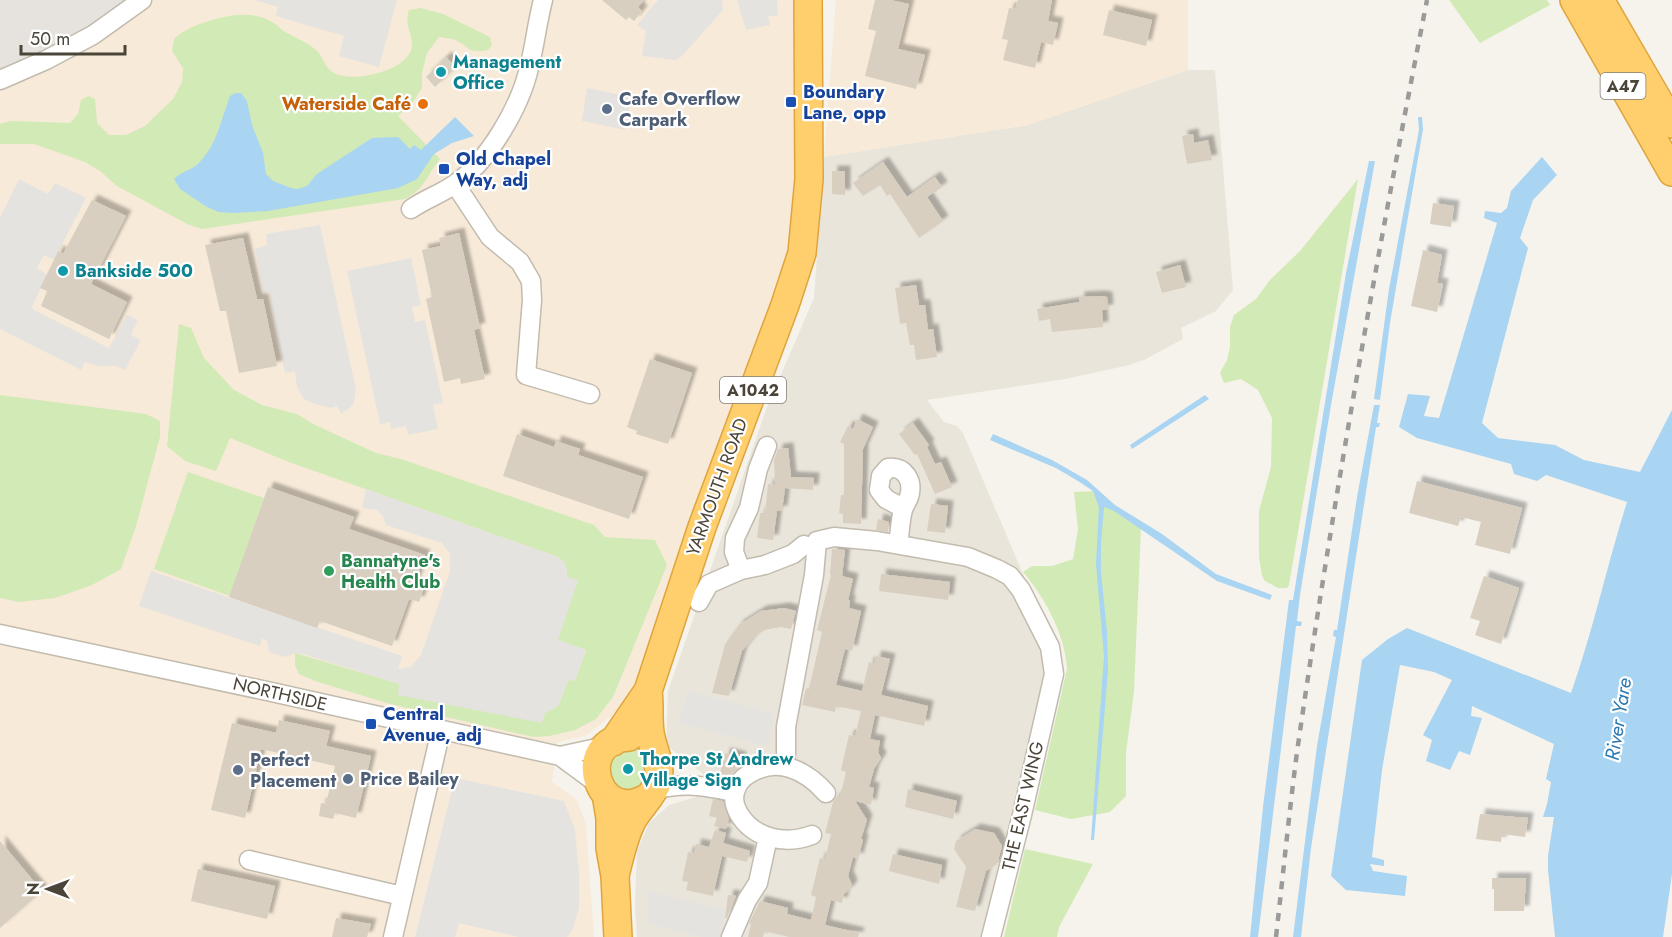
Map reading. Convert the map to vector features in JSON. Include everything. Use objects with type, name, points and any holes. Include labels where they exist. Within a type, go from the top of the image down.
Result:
[{"type":"highway","name":"YARMOUTH ROAD","points":[[618,937],[615,876],[610,848],[610,818],[596,767],[598,758],[648,691],[702,527],[802,253],[809,179],[808,0]]},
{"type":"highway","name":"A47","points":[[1574,0],[1672,172]]},
{"type":"highway","name":"A47","points":[[1600,0],[1672,124]]},
{"type":"highway","name":"YARMOUTH ROAD","points":[[615,876],[631,823],[651,794],[659,774],[648,691]]},
{"type":"highway","points":[[609,744],[623,738],[634,737],[647,742],[655,752]]},
{"type":"highway","points":[[602,789],[613,799],[626,804],[641,802],[651,794]]},
{"type":"street","points":[[0,80],[46,60],[93,35],[142,0]]},
{"type":"street","points":[[411,209],[455,184],[487,152],[514,107],[529,70],[536,25],[543,0]]},
{"type":"street","points":[[455,184],[490,237],[520,262],[531,281],[532,300],[526,375],[590,394]]},
{"type":"street","points":[[741,570],[734,552],[735,538],[749,508],[766,446]]},
{"type":"street","points":[[699,602],[709,585],[741,570],[760,556],[789,544],[811,543],[834,537],[898,544],[903,508]]},
{"type":"street","points":[[783,765],[786,755],[786,727],[814,575],[811,543]]},
{"type":"street","name":"THE EAST WING","points":[[898,544],[968,557],[1010,576],[1022,590],[1045,636],[1053,661],[1054,674],[991,937]]},
{"type":"street","name":"NORTHSIDE","points":[[0,634],[560,756],[602,789]]},
{"type":"street","points":[[393,937],[441,730]]},
{"type":"street","name":"NORTHSIDE","points":[[560,756],[609,744]]},
{"type":"street","points":[[655,752],[685,778],[700,785]]},
{"type":"street","points":[[812,835],[796,840],[768,837],[756,832],[742,819],[734,801],[735,792],[739,783],[754,771],[764,767],[783,765],[811,778],[826,793]]},
{"type":"street","points":[[651,794],[682,784],[735,792]]},
{"type":"street","points":[[731,937],[747,900],[758,883],[768,837]]},
{"type":"street","points":[[249,860],[402,896]]},
{"type":"shaded area","points":[[0,0],[142,0],[0,80]]},
{"type":"shaded area","points":[[142,0],[795,0],[800,175],[791,255],[630,699],[585,736],[557,742],[552,782],[576,799],[586,824],[594,937],[0,937],[0,80]]},
{"type":"shaded area","points":[[254,0],[397,0],[379,67],[339,56],[344,36],[276,16],[278,7]]},
{"type":"shaded area","points":[[658,0],[722,0],[723,10],[681,57],[675,60],[642,56],[646,31],[637,25]]},
{"type":"shaded area","points":[[737,0],[777,0],[778,16],[768,16],[770,25],[746,30]]},
{"type":"shaded area","points":[[836,0],[1188,0],[1188,70],[1028,125],[824,157]]},
{"type":"shaded area","points":[[1188,70],[1215,70],[1233,290],[1216,311],[1181,328],[1183,339],[1144,360],[1065,379],[927,400],[944,422],[957,426],[963,433],[1063,668],[1000,937],[637,937],[635,906],[637,851],[649,823],[669,805],[696,797],[703,774],[666,745],[668,691],[767,407],[814,298],[824,157],[1028,125]]},
{"type":"shaded area","name":"Cafe Overflow Carpark","points":[[587,88],[631,97],[626,130],[582,121]]},
{"type":"shaded area","points":[[19,179],[48,194],[55,183],[86,198],[54,260],[44,255],[37,268],[47,275],[32,307],[109,348],[127,315],[138,320],[131,335],[141,340],[125,370],[115,366],[98,366],[85,362],[81,370],[0,329],[0,218]]},
{"type":"shaded area","points":[[320,225],[356,389],[351,407],[341,414],[337,406],[331,408],[304,399],[297,387],[295,371],[285,373],[269,292],[264,293],[255,249],[267,245],[266,234]]},
{"type":"shaded area","points":[[411,258],[421,305],[412,307],[415,322],[425,320],[443,403],[433,405],[438,429],[408,435],[406,426],[391,429],[390,422],[380,424],[347,271]]},
{"type":"shaded area","points":[[366,489],[558,557],[564,562],[567,577],[578,580],[558,640],[586,650],[575,681],[569,679],[558,706],[545,713],[542,723],[398,695],[399,684],[303,654],[295,653],[285,657],[269,652],[267,641],[262,638],[260,646],[139,606],[151,571],[402,656],[398,669],[411,667],[421,655],[450,571],[450,554],[442,543],[386,525],[383,516],[377,510],[362,508]]},
{"type":"shaded area","points":[[688,691],[774,714],[768,746],[679,723]]},
{"type":"shaded area","points":[[455,778],[564,801],[575,830],[579,873],[579,908],[572,931],[567,937],[519,937],[459,923],[455,937],[415,937]]},
{"type":"shaded area","points":[[648,891],[726,910],[720,937],[702,937],[649,924]]},
{"type":"green space","points":[[1449,0],[1547,0],[1550,5],[1480,43]]},
{"type":"green space","points":[[421,8],[443,14],[490,37],[492,45],[488,50],[476,51],[455,40],[439,37],[427,53],[422,73],[422,88],[413,102],[398,116],[440,159],[417,191],[405,199],[202,229],[187,224],[117,186],[85,162],[34,144],[0,144],[0,124],[11,121],[70,123],[78,114],[81,100],[88,96],[95,99],[97,123],[109,135],[126,135],[145,126],[173,99],[182,82],[183,68],[172,51],[174,39],[193,27],[222,17],[248,15],[265,18],[315,49],[334,73],[353,77],[388,70],[406,58],[412,45],[407,21],[409,10]]},
{"type":"green space","points":[[1358,179],[1289,585],[1287,588],[1278,588],[1265,581],[1259,557],[1259,511],[1271,467],[1272,418],[1258,390],[1241,379],[1224,383],[1220,373],[1227,360],[1230,347],[1230,327],[1234,315],[1256,299],[1270,280],[1300,251]]},
{"type":"green space","points":[[179,324],[191,328],[204,358],[234,390],[262,405],[297,414],[313,424],[376,453],[401,459],[594,525],[605,537],[655,540],[667,565],[613,697],[596,719],[575,730],[533,737],[390,704],[299,674],[295,665],[295,653],[400,684],[398,694],[545,713],[558,706],[569,679],[575,681],[586,650],[557,640],[567,570],[564,562],[558,557],[289,462],[230,438],[216,471],[185,461],[167,446]]},
{"type":"green space","points":[[0,395],[146,414],[160,421],[160,437],[136,526],[121,569],[92,585],[55,598],[19,602],[0,598]]},
{"type":"green space","points":[[188,472],[264,498],[230,596],[154,569]]},
{"type":"green space","points":[[1096,491],[1141,527],[1134,691],[1126,753],[1126,796],[1110,812],[1071,819],[1035,810],[1067,669],[1058,630],[1039,593],[1023,572],[1032,566],[1052,566],[1073,559],[1078,529],[1074,492]]},
{"type":"green space","points":[[636,748],[642,751],[650,770],[640,788],[627,791],[614,787],[607,761],[610,755]]},
{"type":"green space","points":[[1025,849],[1093,864],[1059,927],[1057,937],[1004,937]]},
{"type":"water","points":[[241,93],[247,101],[252,125],[263,153],[266,174],[273,181],[291,188],[298,189],[307,186],[317,174],[372,138],[398,137],[410,149],[414,145],[421,150],[455,117],[474,136],[452,143],[434,154],[417,179],[398,188],[268,211],[219,212],[180,189],[174,179],[198,164],[210,149],[230,96]]},
{"type":"water","points":[[1418,117],[1422,117],[1423,129],[1390,323],[1380,400],[1374,399],[1389,289],[1419,130]]},
{"type":"water","name":"River Yare","points":[[1542,157],[1557,175],[1533,200],[1520,238],[1528,248],[1482,423],[1498,438],[1555,445],[1584,460],[1640,472],[1672,410],[1672,874],[1663,937],[1555,937],[1548,870],[1554,817],[1543,817],[1551,782],[1546,779],[1554,744],[1472,706],[1471,716],[1482,718],[1470,755],[1459,751],[1450,770],[1426,761],[1432,740],[1423,735],[1452,680],[1434,672],[1400,665],[1382,770],[1372,857],[1384,860],[1384,866],[1370,864],[1373,871],[1407,876],[1405,896],[1346,890],[1331,876],[1362,660],[1388,639],[1407,628],[1571,693],[1586,646],[1627,502],[1546,475],[1537,481],[1514,474],[1511,464],[1417,438],[1399,427],[1408,394],[1430,396],[1424,416],[1439,418],[1497,223],[1484,218],[1485,211],[1501,213],[1507,208],[1511,191]]},
{"type":"water","points":[[1369,161],[1375,161],[1331,405],[1300,595],[1297,621],[1302,622],[1301,626],[1296,626],[1258,937],[1250,937],[1263,807],[1289,600],[1293,600],[1346,273]]},
{"type":"water","points":[[1205,395],[1209,399],[1132,449],[1130,445]]},
{"type":"water","points":[[1374,405],[1380,405],[1377,423],[1380,423],[1379,427],[1376,427],[1311,848],[1301,937],[1293,937],[1317,746],[1336,637],[1333,636],[1334,630],[1337,630],[1357,497]]},
{"type":"water","points":[[993,434],[1052,460],[1087,480],[1115,505],[1162,534],[1216,574],[1272,595],[1270,600],[1217,581],[1114,511],[1104,507],[1101,572],[1108,671],[1094,840],[1091,840],[1104,656],[1096,564],[1099,507],[1093,491],[1056,468],[990,440]]},
{"type":"building","points":[[602,0],[644,0],[638,7],[642,11],[634,21],[629,17],[626,20]]},
{"type":"building","points":[[875,0],[909,4],[898,49],[925,55],[916,89],[865,76],[876,31],[868,29]]},
{"type":"building","points":[[1018,0],[1052,0],[1048,21],[1058,23],[1053,45],[1041,42],[1035,68],[1003,60],[1008,40],[1002,39],[1009,8],[1015,9]]},
{"type":"building","points":[[1109,10],[1152,20],[1146,46],[1103,35]]},
{"type":"building","name":"Management Office","points":[[446,57],[456,67],[435,87],[426,77]]},
{"type":"building","points":[[1193,134],[1194,143],[1208,140],[1212,160],[1187,164],[1182,136]]},
{"type":"building","points":[[883,162],[907,197],[935,177],[942,187],[927,197],[943,221],[919,238],[890,194],[887,196],[880,185],[863,196],[853,183]]},
{"type":"building","points":[[832,171],[845,171],[845,195],[832,194]]},
{"type":"building","name":"Bankside 500","points":[[92,200],[126,216],[91,284],[127,302],[109,339],[41,306],[47,291],[40,288],[58,251],[63,254]]},
{"type":"building","points":[[1433,203],[1454,206],[1451,227],[1430,224]]},
{"type":"building","points":[[459,233],[480,328],[474,330],[485,379],[461,384],[460,378],[444,382],[426,299],[432,297],[422,250],[441,246],[439,238]]},
{"type":"building","points":[[243,238],[257,299],[263,299],[277,366],[239,373],[226,311],[220,311],[205,245]]},
{"type":"building","points":[[1423,250],[1442,255],[1437,283],[1443,284],[1437,312],[1411,306]]},
{"type":"building","points":[[1180,265],[1186,287],[1162,293],[1156,272]]},
{"type":"building","points":[[916,285],[919,305],[925,305],[928,330],[933,329],[937,357],[916,360],[914,345],[910,345],[906,323],[900,324],[895,288]]},
{"type":"building","points":[[1079,297],[1107,297],[1108,310],[1102,310],[1103,327],[1052,332],[1050,319],[1039,321],[1037,309],[1079,302]]},
{"type":"building","points":[[650,359],[692,373],[668,444],[636,434],[637,431],[627,427]]},
{"type":"building","points":[[857,419],[873,427],[863,449],[861,524],[843,523],[843,514],[839,513],[841,495],[844,495],[844,444],[840,442],[848,426],[853,429]]},
{"type":"building","points":[[913,423],[929,445],[927,447],[935,464],[941,462],[952,487],[935,494],[917,454],[915,455],[899,434]]},
{"type":"building","points":[[517,434],[554,447],[556,441],[580,449],[578,455],[643,477],[629,519],[503,476]]},
{"type":"building","points":[[788,448],[791,477],[814,478],[813,490],[785,488],[782,511],[777,511],[773,540],[757,538],[760,513],[765,513],[768,484],[775,485],[774,460],[778,449]]},
{"type":"building","points":[[1417,481],[1522,508],[1510,554],[1475,545],[1481,522],[1461,517],[1458,526],[1409,513]]},
{"type":"building","name":"Bannatyne's Health Club","points":[[268,487],[354,517],[349,529],[425,555],[413,587],[423,590],[419,602],[409,599],[392,646],[320,621],[317,628],[229,597]]},
{"type":"building","points":[[931,504],[948,506],[945,533],[927,531]]},
{"type":"building","points":[[878,519],[889,522],[888,532],[876,530]]},
{"type":"building","points":[[832,549],[845,550],[842,576],[853,579],[848,600],[850,600],[849,608],[861,611],[852,651],[845,649],[836,685],[862,691],[869,662],[874,664],[876,656],[890,659],[881,695],[928,706],[924,726],[875,715],[870,739],[880,741],[878,752],[881,758],[874,769],[869,787],[874,788],[871,805],[855,801],[867,820],[861,839],[863,840],[858,859],[853,857],[848,876],[852,885],[844,894],[842,903],[831,900],[825,925],[859,933],[858,937],[789,937],[764,931],[763,937],[748,937],[751,924],[749,923],[760,901],[788,908],[787,914],[811,920],[816,897],[811,895],[820,858],[825,859],[831,834],[825,833],[833,802],[837,796],[840,797],[846,772],[841,770],[849,735],[855,736],[861,711],[836,706],[835,712],[802,705],[806,688],[809,689],[822,632],[817,630],[831,575]]},
{"type":"building","points":[[881,574],[950,582],[948,600],[879,591]]},
{"type":"building","points":[[1484,576],[1519,588],[1501,644],[1475,635],[1480,621],[1470,618]]},
{"type":"building","points":[[784,608],[796,611],[791,629],[781,627],[764,630],[752,639],[742,651],[729,696],[712,693],[725,644],[739,625],[761,611]]},
{"type":"building","points":[[279,720],[330,731],[326,746],[371,756],[356,818],[335,813],[333,819],[319,816],[321,803],[326,804],[335,766],[261,749],[245,818],[211,810],[232,723],[276,733]]},
{"type":"building","points":[[725,753],[741,757],[739,767],[730,776],[720,774]]},
{"type":"building","points":[[908,789],[957,801],[953,819],[905,807]]},
{"type":"building","points":[[713,799],[723,801],[729,818],[726,829],[714,826],[717,818],[709,816]]},
{"type":"building","points":[[1480,814],[1528,818],[1525,837],[1502,834],[1501,842],[1476,839]]},
{"type":"building","points":[[975,829],[994,833],[1002,846],[997,864],[986,871],[975,911],[956,907],[966,867],[954,849],[956,841]]},
{"type":"building","points":[[715,830],[726,833],[723,843],[750,851],[747,862],[722,856],[713,896],[686,890],[688,882],[682,881],[688,852],[694,853],[696,844],[709,847]]},
{"type":"building","points":[[0,841],[42,891],[0,928]]},
{"type":"building","points":[[893,854],[942,865],[939,884],[889,871]]},
{"type":"building","points":[[198,869],[275,886],[267,919],[191,901]]},
{"type":"building","points":[[1492,878],[1526,878],[1524,911],[1494,911]]},
{"type":"building","points":[[728,895],[736,896],[725,918]]},
{"type":"building","points":[[336,918],[371,924],[367,937],[332,937]]},
{"type":"railway","points":[[1276,937],[1297,752],[1341,470],[1427,0]]},
{"type":"place","name":"Management Office","points":[[441,72]]},
{"type":"place","name":"Boundary Lane, opp","points":[[791,102]]},
{"type":"place","name":"Waterside Café","points":[[423,104]]},
{"type":"place","name":"Cafe Overflow Carpark","points":[[607,109]]},
{"type":"place","name":"Old Chapel Way, adj","points":[[444,169]]},
{"type":"place","name":"Bankside 500","points":[[63,271]]},
{"type":"place","name":"Bannatyne's Health Club","points":[[329,571]]},
{"type":"place","name":"Central Avenue, adj","points":[[371,724]]},
{"type":"place","name":"Thorpe St Andrew Village Sign","points":[[628,769]]},
{"type":"place","name":"Perfect Placement","points":[[238,770]]},
{"type":"place","name":"Price Bailey","points":[[348,779]]}]
